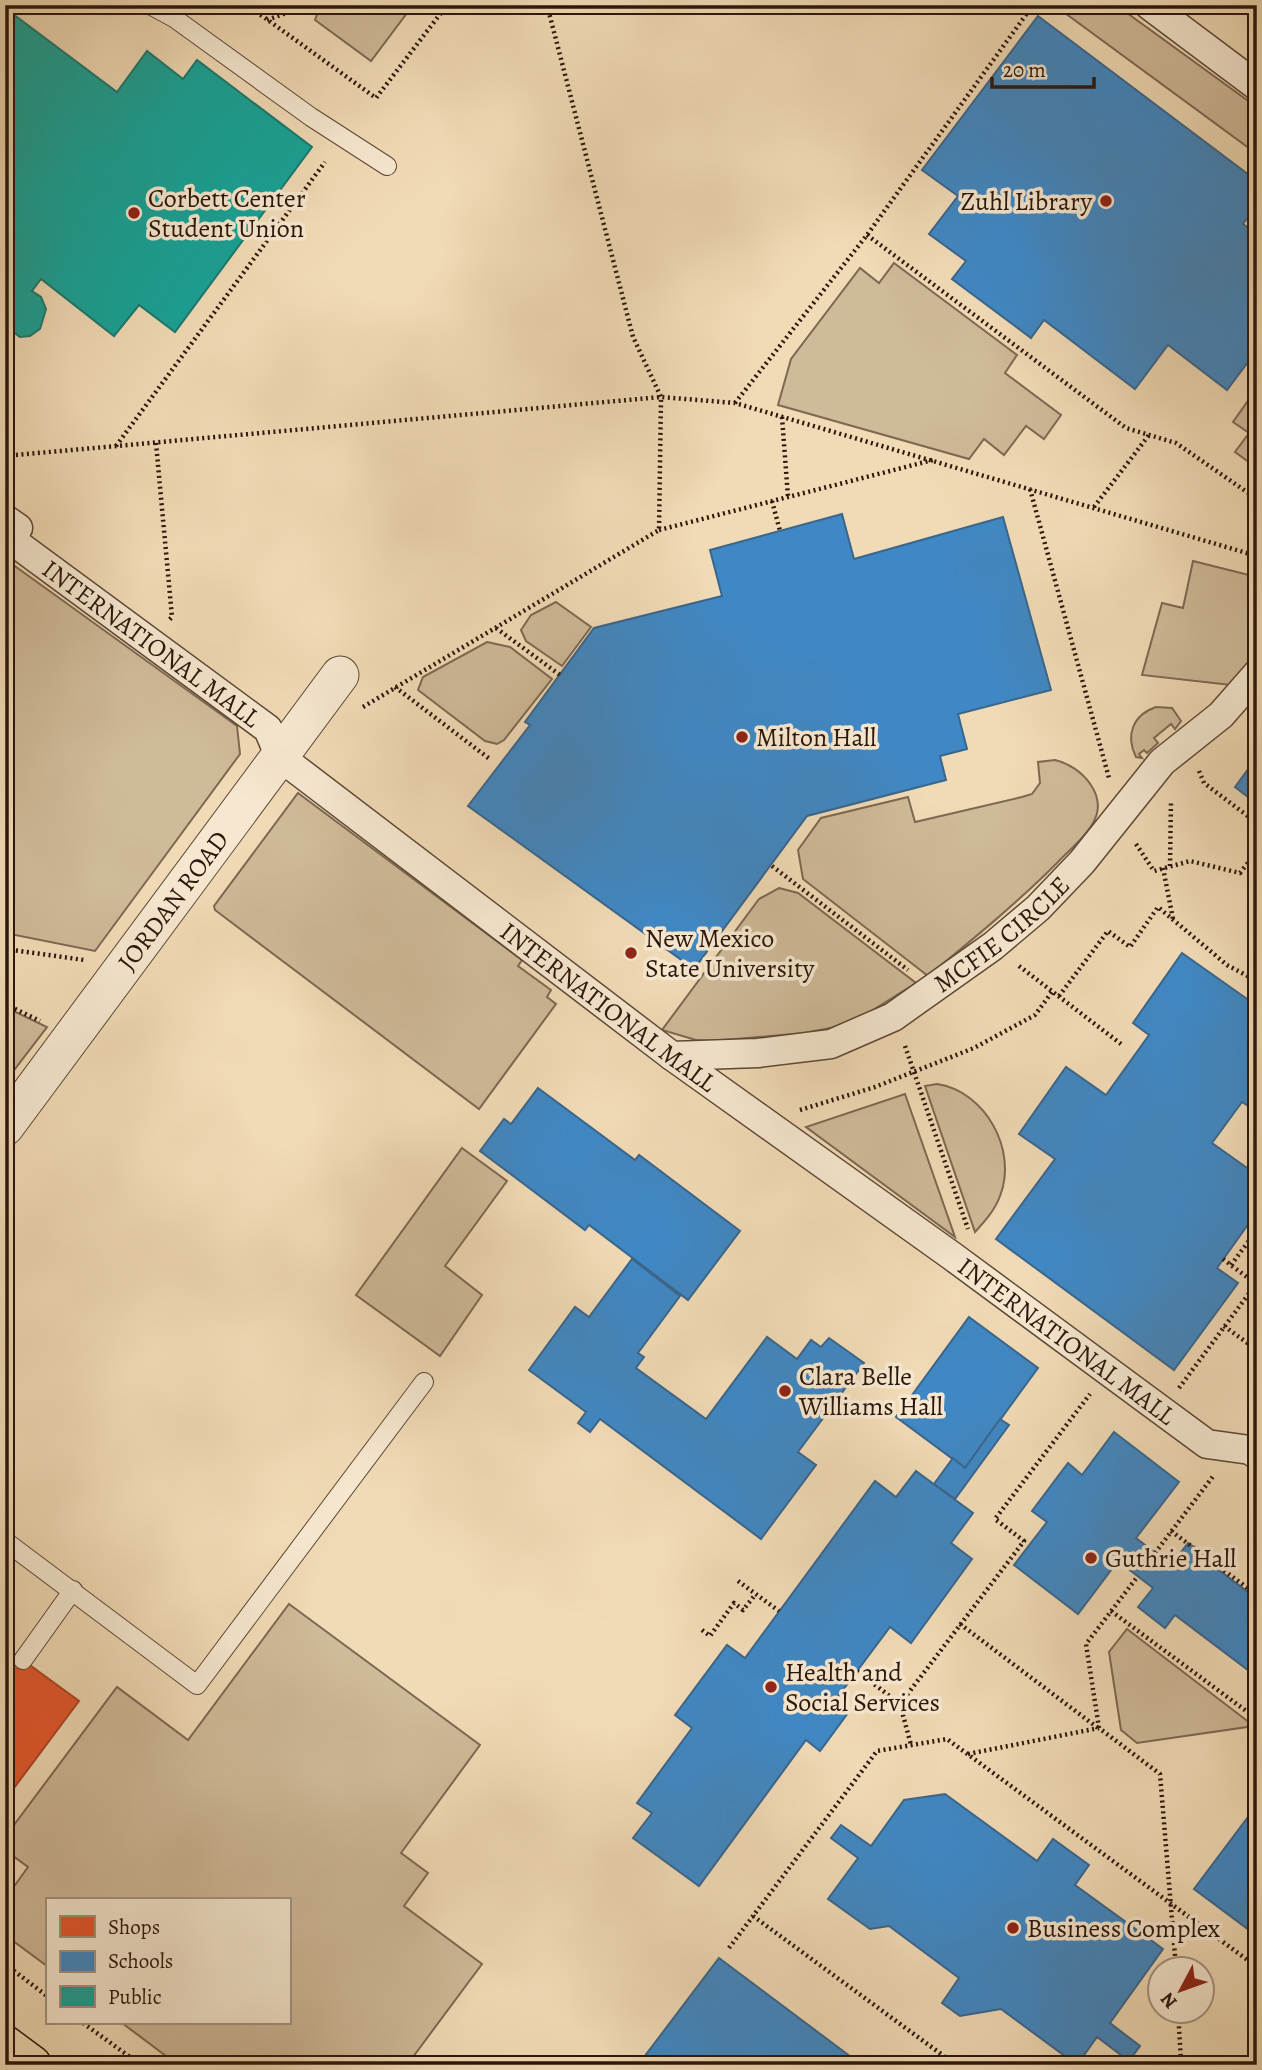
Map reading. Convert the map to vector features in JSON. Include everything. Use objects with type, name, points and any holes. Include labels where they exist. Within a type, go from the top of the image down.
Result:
[{"type":"main road","points":[[5,2045],[32,2065]]},
{"type":"street","points":[[1149,5],[1257,86]]},
{"type":"street","name":"INTERNATIONAL MALL","points":[[5,519],[18,528],[10,539],[268,729],[280,757],[672,1056],[1207,1444],[1254,1449]]},
{"type":"street","name":"MCFIE CIRCLE","points":[[672,1056],[758,1053],[831,1044],[893,1017],[934,990],[1038,908],[1083,862],[1162,762],[1221,715],[1257,674]]},
{"type":"street","name":"JORDAN ROAD","points":[[5,1127],[340,675]]},
{"type":"lane","points":[[150,5],[174,18],[311,117],[387,166]]},
{"type":"lane","points":[[5,1541],[197,1685],[424,1382]]},
{"type":"lane","points":[[23,1660],[73,1590]]},
{"type":"path","points":[[247,5],[376,98],[446,6],[454,5]]},
{"type":"path","points":[[267,20],[308,5]]},
{"type":"path","points":[[547,5],[633,337],[661,397],[659,530]]},
{"type":"path","points":[[735,403],[867,235],[1033,5]]},
{"type":"path","points":[[116,446],[325,162]]},
{"type":"path","points":[[867,235],[1126,428],[1176,443],[1257,499]]},
{"type":"path","points":[[5,456],[661,397],[735,403],[1257,556]]},
{"type":"path","points":[[782,417],[788,497]]},
{"type":"path","points":[[1094,508],[1149,435]]},
{"type":"path","points":[[152,643],[172,617],[156,443]]},
{"type":"path","points":[[361,708],[659,530],[933,460]]},
{"type":"path","points":[[1030,489],[1119,816],[1154,871],[1202,862],[1240,873],[1257,851]]},
{"type":"path","points":[[772,501],[780,531]]},
{"type":"path","points":[[495,627],[560,675]]},
{"type":"path","points":[[395,687],[491,760]]},
{"type":"path","points":[[1184,745],[1204,783],[1257,823]]},
{"type":"path","points":[[1170,866],[1184,745]]},
{"type":"path","points":[[772,866],[934,990]]},
{"type":"path","points":[[1163,868],[1173,920]]},
{"type":"path","points":[[1059,996],[1108,931],[1129,947],[1158,907],[1227,965],[1257,981]]},
{"type":"path","points":[[5,949],[96,962],[117,976]]},
{"type":"path","points":[[1022,968],[1121,1044]]},
{"type":"path","points":[[762,1120],[863,1091],[915,1072],[1014,1029],[1035,1015],[1052,992]]},
{"type":"path","points":[[5,1004],[50,1026]]},
{"type":"path","points":[[905,1045],[968,1230]]},
{"type":"path","points":[[1231,1265],[1257,1230]]},
{"type":"path","points":[[1161,1411],[1256,1284],[1223,1259]]},
{"type":"path","points":[[1224,1326],[1257,1350]]},
{"type":"path","points":[[900,1704],[1024,1541],[995,1519],[1107,1371]]},
{"type":"path","points":[[1155,1553],[1211,1479]]},
{"type":"path","points":[[1171,1531],[1257,1595]]},
{"type":"path","points":[[1099,1728],[1086,1644],[1138,1576]]},
{"type":"path","points":[[738,1581],[779,1611]]},
{"type":"path","points":[[702,1630],[710,1636],[734,1603],[743,1610],[755,1595]]},
{"type":"path","points":[[1111,1611],[1257,1719]]},
{"type":"path","points":[[960,1624],[1160,1774],[1175,1954]]},
{"type":"path","points":[[857,1671],[900,1704],[911,1745]]},
{"type":"path","points":[[968,1754],[1099,1728]]},
{"type":"path","points":[[729,1948],[877,1751],[947,1739],[1257,1967]]},
{"type":"path","points":[[753,1916],[956,2065]]},
{"type":"path","points":[[5,1964],[46,1995]]},
{"type":"path","points":[[84,2024],[141,2065]]},
{"type":"path","points":[[1179,2024],[1179,2065]]},
{"type":"shaded area","points":[[329,5],[413,5],[371,61],[315,20],[319,9]]},
{"type":"shaded area","points":[[1054,5],[1116,5],[1251,103],[1257,109],[1257,154]]},
{"type":"shaded area","points":[[894,263],[1017,355],[1005,373],[1061,415],[1044,439],[1026,426],[1004,455],[984,439],[969,459],[778,405],[791,359],[860,268],[879,283]]},
{"type":"shaded area","points":[[1257,388],[1257,468],[1235,452],[1249,433],[1233,422]]},
{"type":"shaded area","points":[[5,559],[237,726],[240,754],[95,951],[5,933]]},
{"type":"shaded area","points":[[1193,561],[1257,577],[1257,650],[1231,685],[1142,675],[1162,603],[1183,608]]},
{"type":"shaded area","points":[[556,602],[591,627],[562,666],[526,641],[521,630],[531,615]]},
{"type":"shaded area","points":[[487,642],[510,647],[552,679],[504,740],[497,744],[485,741],[418,690],[423,677]]},
{"type":"shaded area","points":[[1156,707],[1172,708],[1181,721],[1175,729],[1171,724],[1154,738],[1158,743],[1147,753],[1144,750],[1139,754],[1142,758],[1136,757],[1131,741],[1133,727],[1142,715]]},
{"type":"shaded area","points":[[1055,760],[1083,775],[1095,792],[1097,812],[1090,829],[1026,893],[928,976],[803,879],[798,850],[821,818],[908,797],[915,822],[1022,797],[1032,794],[1040,783],[1038,762]]},
{"type":"shaded area","points":[[298,793],[522,960],[518,966],[551,990],[547,997],[556,1004],[479,1109],[215,910],[214,906]]},
{"type":"shaded area","points":[[779,888],[798,893],[916,983],[857,1020],[805,1033],[713,1041],[696,1040],[662,1030],[759,899]]},
{"type":"shaded area","points":[[5,1007],[47,1027],[5,1082]]},
{"type":"shaded area","points":[[937,1084],[970,1098],[983,1110],[1001,1142],[1004,1178],[1000,1196],[993,1211],[975,1232],[925,1086]]},
{"type":"shaded area","points":[[905,1094],[955,1237],[806,1127]]},
{"type":"shaded area","points":[[462,1148],[507,1181],[445,1266],[482,1295],[440,1356],[356,1295]]},
{"type":"shaded area","points":[[289,1604],[480,1745],[401,1853],[428,1873],[404,1906],[482,1964],[407,2065],[178,2065],[123,2024],[290,2024],[290,1898],[46,1898],[46,1965],[5,1935],[5,1899],[28,1867],[5,1850],[5,1837],[117,1687],[188,1740]]},
{"type":"shaded area","points":[[1127,1629],[1254,1726],[1137,1743],[1121,1730],[1109,1652]]},
{"type":"building: Shops","points":[[5,1647],[79,1701],[5,1800]]},
{"type":"building: Schools","name":"Zuhl Library","points":[[1038,16],[1257,181],[1257,205],[1243,224],[1257,234],[1257,350],[1227,390],[1168,345],[1135,389],[1044,320],[1031,338],[952,279],[966,261],[929,234],[958,196],[922,170]]},
{"type":"building: Schools","name":"Milton Hall","points":[[842,514],[854,559],[1003,517],[1051,690],[958,714],[967,749],[940,756],[946,780],[807,816],[694,969],[468,806],[530,725],[525,722],[594,628],[722,596],[710,550]]},
{"type":"building: Schools","points":[[1257,757],[1257,804],[1235,787]]},
{"type":"building: Schools","points":[[1182,953],[1257,1006],[1257,1112],[1242,1102],[1212,1143],[1257,1175],[1257,1212],[1217,1268],[1238,1283],[1174,1370],[996,1239],[1055,1159],[1019,1134],[1066,1067],[1106,1095],[1149,1035],[1133,1023]]},
{"type":"building: Schools","points":[[538,1088],[635,1160],[639,1155],[740,1231],[688,1300],[589,1225],[585,1230],[480,1151],[504,1119],[511,1124]]},
{"type":"building: Schools","name":"Clara Belle Williams Hall","points":[[632,1259],[680,1296],[638,1353],[644,1357],[636,1368],[706,1419],[767,1337],[797,1359],[811,1340],[821,1347],[829,1338],[864,1363],[798,1452],[816,1465],[761,1539],[600,1419],[590,1432],[578,1423],[586,1412],[529,1370],[575,1307],[589,1317]]},
{"type":"building: Schools","points":[[969,1317],[1038,1368],[965,1468],[896,1417]]},
{"type":"building: Schools","points":[[1000,1419],[1009,1425],[955,1499],[934,1484],[953,1458],[965,1468]]},
{"type":"building: Schools","name":"Guthrie Hall","points":[[1114,1432],[1179,1482],[1136,1538],[1171,1565],[1188,1543],[1200,1551],[1198,1554],[1257,1599],[1257,1677],[1175,1615],[1165,1628],[1138,1607],[1153,1588],[1118,1561],[1078,1614],[1014,1565],[1047,1522],[1032,1511],[1068,1463],[1082,1475]]},
{"type":"building: Schools","name":"Health and Social Services","points":[[916,1471],[973,1513],[951,1543],[972,1559],[911,1643],[890,1627],[834,1702],[848,1713],[820,1751],[806,1740],[699,1886],[633,1838],[652,1813],[637,1803],[692,1728],[675,1715],[727,1645],[745,1658],[875,1481],[896,1497]]},
{"type":"building: Schools","name":"Business Complex","points":[[945,1794],[1037,1861],[1053,1839],[1089,1865],[1075,1885],[1163,1949],[1159,1954],[1146,1954],[1146,1973],[1110,2023],[1140,2046],[1129,2061],[1097,2037],[1077,2065],[1001,2009],[960,2016],[942,2003],[959,1978],[889,1926],[870,1929],[828,1899],[858,1858],[831,1838],[841,1825],[871,1846],[904,1800]]},
{"type":"building: Schools","points":[[1257,1805],[1257,1936],[1194,1889]]},
{"type":"building: Schools","points":[[719,1958],[855,2060],[852,2065],[638,2065]]},
{"type":"building: Public","name":"Corbett Center Student Union","points":[[5,8],[117,92],[147,51],[183,79],[197,60],[312,147],[175,332],[139,305],[114,336],[41,279],[32,291],[41,297],[46,309],[40,329],[30,336],[20,337],[5,326]]},
{"type":"place","name":"Zuhl Library","points":[[1106,201]]},
{"type":"place","name":"Corbett Center Student Union","points":[[134,213]]},
{"type":"place","name":"Milton Hall","points":[[742,737]]},
{"type":"place","name":"New Mexico State University","points":[[631,953]]},
{"type":"place","name":"Clara Belle Williams Hall","points":[[785,1391]]},
{"type":"place","name":"Guthrie Hall","points":[[1091,1558]]},
{"type":"place","name":"Health and Social Services","points":[[771,1687]]},
{"type":"place","name":"Business Complex","points":[[1013,1928]]}]
